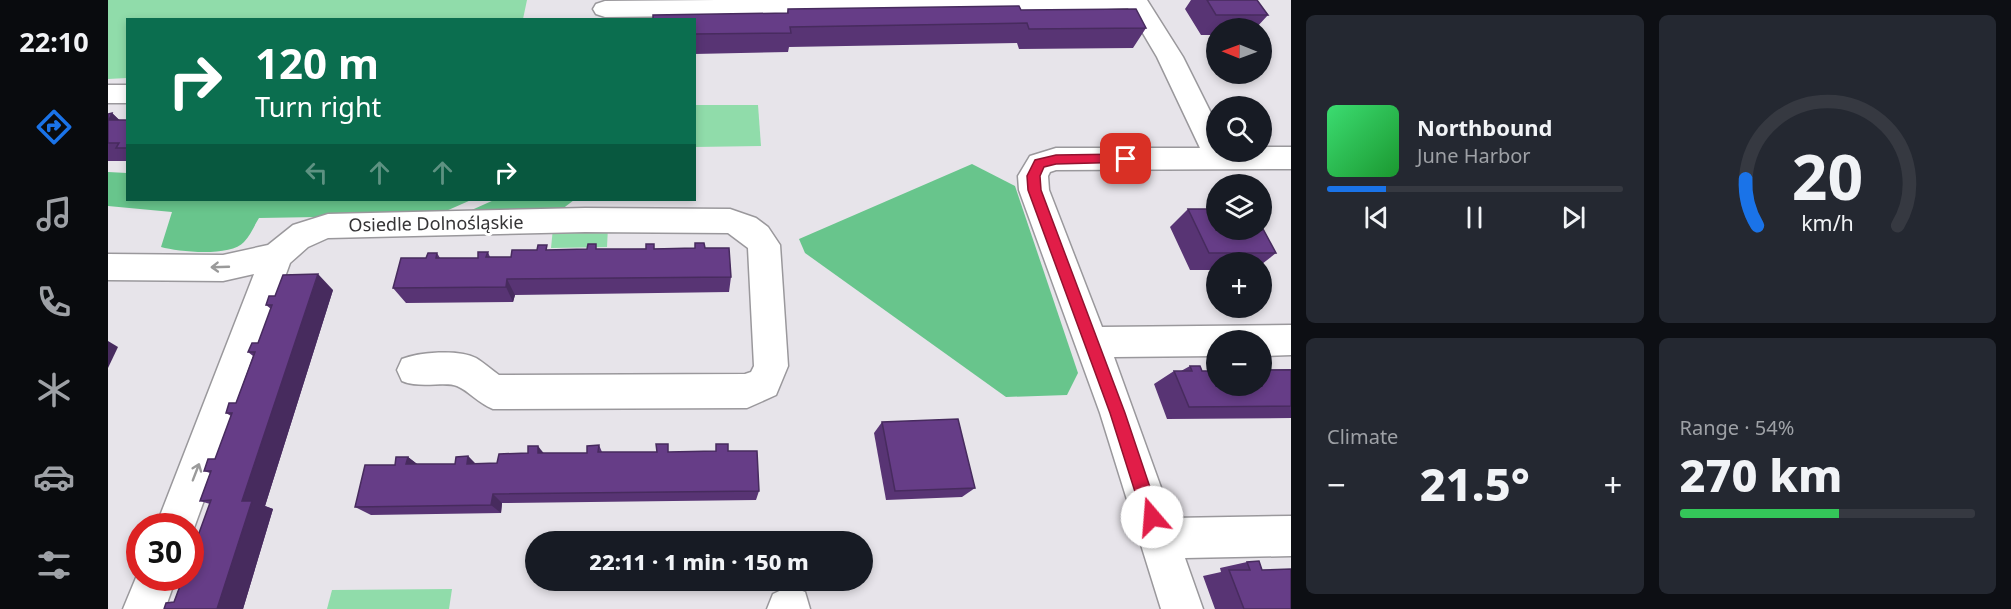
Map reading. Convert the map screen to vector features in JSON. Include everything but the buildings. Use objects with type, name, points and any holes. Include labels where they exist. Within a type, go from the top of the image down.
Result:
[{"type":"street","points":[[605,10],[1042,4],[1060,1],[1129,0]]},
{"type":"street","points":[[1135,0],[1147,17],[1206,130]]},
{"type":"street","points":[[108,94],[126,94]]},
{"type":"street","points":[[1182,609],[1092,342],[1034,190],[1034,176],[1040,164],[1056,159],[1206,158]]},
{"type":"street","points":[[1272,158],[1291,158]]},
{"type":"street","name":"Osiedle Dolnośląskie","points":[[181,513],[277,256],[294,239],[322,226],[586,210],[730,221],[746,226],[760,237],[764,245],[771,366],[764,383],[747,391],[493,393],[463,369],[414,370]]},
{"type":"street","name":"Osiedle Dolnośląskie","points":[[108,267],[223,268],[277,256]]},
{"type":"street","points":[[1092,342],[1291,340]]},
{"type":"street","points":[[1158,538],[1291,536]]},
{"type":"street","points":[[144,609],[151,591]]},
{"type":"green space","points":[[108,0],[527,0],[523,18],[126,18],[126,78],[108,79]]},
{"type":"green space","points":[[696,105],[758,105],[761,146],[696,147]]},
{"type":"green space","points":[[972,164],[1015,186],[1078,373],[1067,395],[1006,397],[805,253],[799,239]]},
{"type":"green space","points":[[108,172],[126,173],[126,201],[469,201],[437,215],[259,218],[246,240],[237,247],[204,252],[161,247],[172,212],[108,206]]},
{"type":"green space","points":[[492,201],[573,201],[557,213],[456,217]]},
{"type":"green space","points":[[608,227],[607,247],[551,248],[553,228]]},
{"type":"green space","points":[[452,589],[449,609],[327,609],[332,590]]},
{"type":"route","points":[[1126,159],[1056,159],[1040,164],[1034,176],[1034,190],[1118,413],[1152,517]]}]
